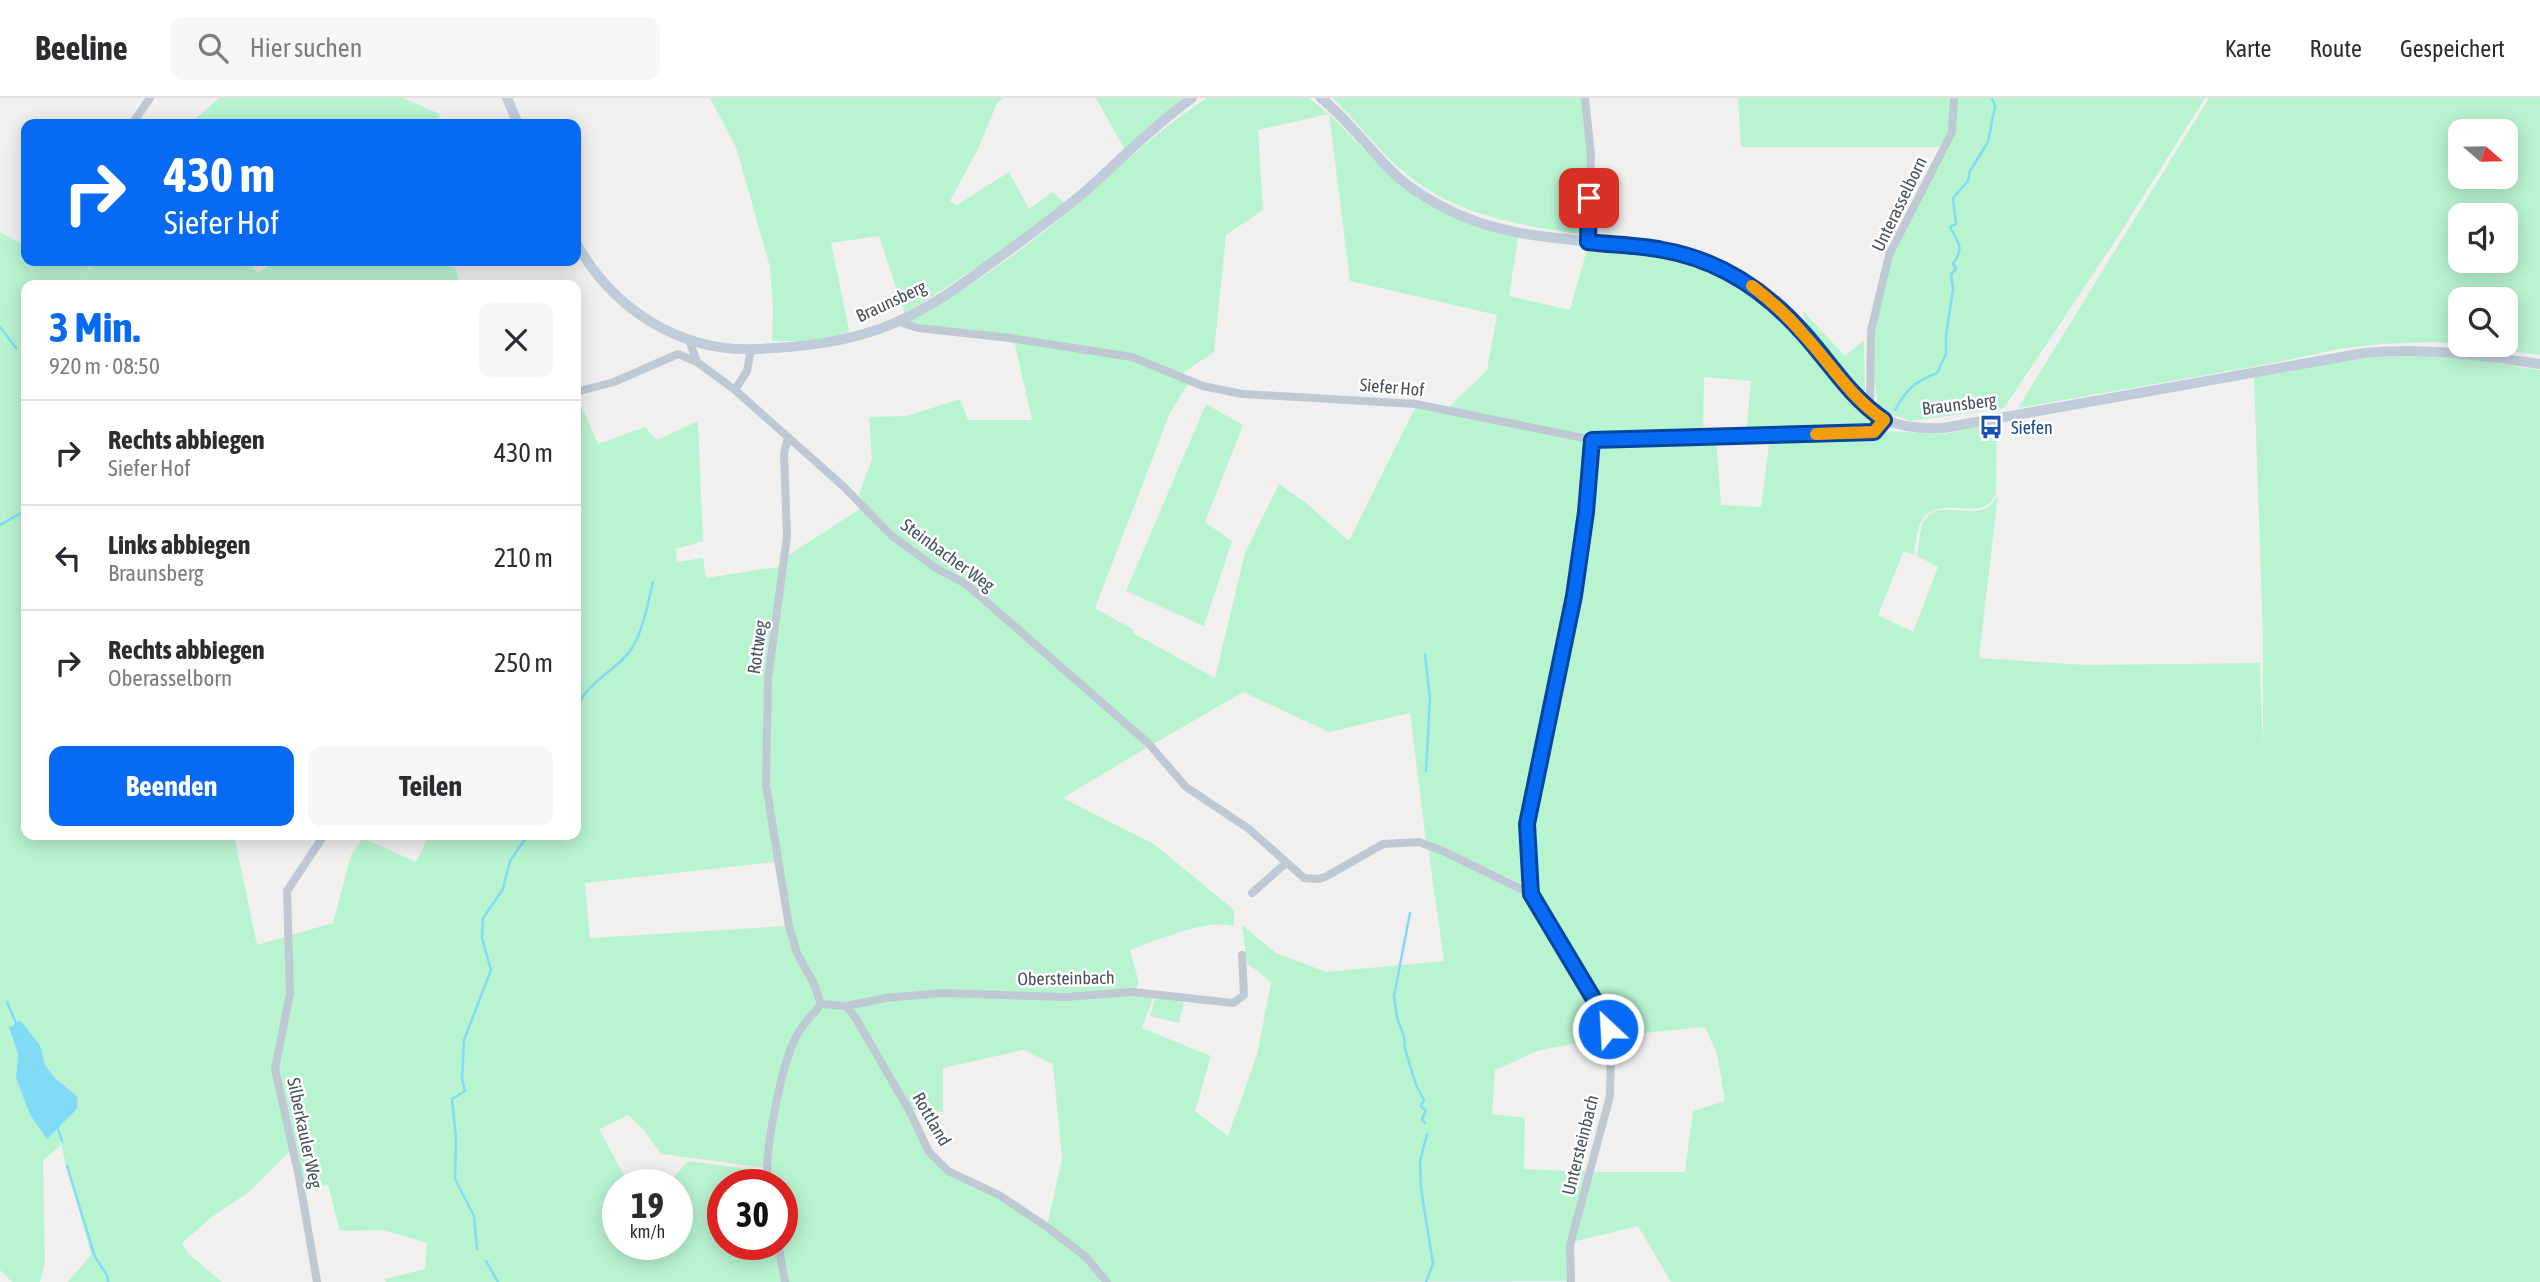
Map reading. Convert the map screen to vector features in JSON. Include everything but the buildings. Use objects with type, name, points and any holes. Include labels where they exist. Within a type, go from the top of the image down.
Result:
[{"type":"main road","points":[[507,98],[516,119]]},
{"type":"main road","name":"Braunsberg","points":[[581,250],[604,283],[623,303],[646,321],[689,340],[724,348],[751,349],[827,343],[870,333],[932,303],[968,280],[1052,218],[1192,98]]},
{"type":"main road","name":"Braunsberg","points":[[1321,98],[1400,179],[1443,207],[1511,231],[1663,250],[1690,256],[1750,284],[1799,328],[1848,390],[1865,407],[1884,420],[1911,427],[1943,428],[2306,361],[2402,349],[2437,350],[2540,364]]},
{"type":"street","points":[[135,119],[150,98]]},
{"type":"street","points":[[1585,98],[1591,155],[1588,242]]},
{"type":"street","name":"Unterasselborn","points":[[1865,407],[1870,402],[1871,331],[1889,255],[1952,132],[1954,98]]},
{"type":"street","name":"Siefer Hof","points":[[897,321],[918,328],[1010,338],[1132,357],[1203,386],[1242,394],[1416,404],[1592,440],[1874,432],[1884,420]]},
{"type":"street","points":[[689,340],[697,362]]},
{"type":"street","points":[[581,391],[614,382],[678,354],[697,362],[735,390],[747,371],[751,349]]},
{"type":"street","name":"Steinbacher Weg","points":[[735,390],[843,486],[892,536],[936,568],[966,584],[1148,743],[1186,787],[1250,829],[1286,863]]},
{"type":"street","name":"Rottweg","points":[[788,438],[784,453],[787,536],[768,679],[766,785],[789,926],[797,953],[814,984],[821,1004]]},
{"type":"street","points":[[1252,893],[1286,863],[1304,878],[1319,880],[1383,844],[1419,842],[1531,894],[1527,824],[1574,596],[1586,512],[1592,440]]},
{"type":"street","name":"Silberkauler Weg","points":[[317,1282],[299,1177],[275,1069],[290,993],[287,891],[321,840]]},
{"type":"street","name":"Untersteinbach","points":[[1531,894],[1604,1016],[1611,1043],[1611,1096],[1570,1245],[1571,1282]]},
{"type":"street","name":"Obersteinbach","points":[[846,1006],[886,998],[941,993],[1066,997],[1132,992],[1233,1003],[1244,995],[1242,955]]},
{"type":"street","points":[[765,1169],[782,1080],[797,1035],[821,1004],[846,1006]]},
{"type":"street","name":"Rottland","points":[[846,1006],[910,1112],[929,1152],[948,1171],[999,1195],[1046,1226],[1086,1257],[1107,1282]]},
{"type":"street","points":[[781,1260],[785,1282]]},
{"type":"green space","points":[[219,98],[403,98],[440,114],[438,119],[195,119]]},
{"type":"green space","points":[[710,98],[1003,98],[997,103],[979,147],[950,201],[957,205],[1009,172],[1029,209],[1052,192],[1065,203],[994,256],[905,314],[879,236],[831,243],[850,335],[801,341],[772,341],[770,267],[736,147]]},
{"type":"green space","points":[[1096,98],[1183,98],[1125,150]]},
{"type":"green space","points":[[1207,98],[1309,98],[1329,114],[1258,130],[1263,210],[1226,235],[1214,352],[1180,375],[1133,355],[913,323],[911,320],[968,286],[1023,248],[1149,141]]},
{"type":"green space","points":[[1332,98],[1584,98],[1589,155],[1585,235],[1513,222],[1467,209],[1445,199],[1404,172]]},
{"type":"green space","points":[[1738,98],[1952,98],[1951,132],[1943,147],[1741,147]]},
{"type":"green space","points":[[1955,98],[2205,98],[2119,235],[2004,408],[1911,421],[1878,407],[1873,373],[1875,330],[1892,255],[1954,133]]},
{"type":"green space","points":[[2209,98],[2540,98],[2540,355],[2518,352],[2518,287],[2448,287],[2448,343],[2380,344],[2339,349],[2018,408]]},
{"type":"green space","points":[[1329,114],[1396,182],[1518,238],[1509,296],[1570,310],[1587,249],[1682,262],[1730,283],[1773,313],[1808,348],[1852,402],[1873,421],[1869,427],[1746,434],[1751,381],[1704,377],[1703,436],[1593,438],[1449,407],[1487,370],[1497,315],[1350,281]]},
{"type":"green space","points":[[0,232],[21,243],[21,266],[90,266],[80,280],[21,280],[21,840],[235,840],[257,945],[333,923],[351,855],[362,840],[367,840],[416,862],[427,840],[581,840],[581,405],[598,444],[645,427],[657,440],[698,421],[703,541],[676,549],[677,562],[703,558],[706,578],[784,566],[780,604],[787,556],[860,509],[909,551],[965,586],[1148,747],[1063,798],[1154,844],[1234,910],[1234,927],[1198,927],[1130,950],[1139,983],[1136,989],[1065,995],[941,992],[886,997],[845,1005],[822,1003],[799,953],[791,926],[767,783],[765,784],[776,862],[585,883],[590,938],[788,926],[820,1006],[849,1006],[953,994],[1062,998],[1154,995],[1142,1028],[1211,1056],[1195,1111],[1228,1136],[1257,1055],[1271,982],[1247,963],[1242,925],[1276,953],[1326,972],[1444,961],[1428,848],[1529,896],[1602,1017],[1607,1037],[1540,1050],[1495,1070],[1492,1114],[1525,1118],[1524,1169],[1588,1172],[1568,1244],[1567,1281],[1109,1282],[1087,1256],[1047,1226],[1062,1159],[1053,1064],[1023,1050],[943,1068],[943,1112],[911,1110],[862,1029],[928,1152],[947,1172],[999,1196],[1086,1259],[1105,1282],[786,1282],[783,1260],[798,1260],[798,1169],[767,1169],[661,1154],[644,1130],[628,1115],[599,1129],[620,1169],[602,1169],[602,1260],[693,1260],[693,1169],[681,1169],[688,1161],[749,1169],[707,1169],[707,1260],[780,1260],[783,1282],[386,1282],[385,1279],[425,1269],[427,1243],[383,1230],[340,1231],[328,1185],[302,1188],[275,1063],[292,1149],[249,1192],[213,1216],[182,1243],[188,1253],[222,1282],[68,1282],[91,1255],[61,1145],[43,1160],[45,1262],[40,1282],[12,1282],[0,1270]],"holes":[[[20,1020],[40,1045],[45,1065],[55,1078],[78,1097],[77,1109],[47,1138],[30,1115],[16,1078],[18,1054],[9,1029]]]},
{"type":"green space","points":[[92,266],[252,266],[258,273],[268,266],[456,268],[459,280],[80,280]]},
{"type":"green space","points":[[1802,310],[1845,356],[1864,340],[1865,390],[1860,394],[1810,333]]},
{"type":"green space","points":[[1014,340],[1132,359],[1189,382],[1170,413],[1095,608],[1134,630],[1133,633],[1215,678],[1245,553],[1279,484],[1306,503],[1349,541],[1416,406],[1589,442],[1584,513],[1571,597],[1525,826],[1527,878],[1519,883],[1426,841],[1410,713],[1329,732],[1243,692],[1152,745],[967,583],[913,550],[871,513],[859,494],[872,459],[869,417],[907,416],[960,399],[968,420],[1032,420]]},
{"type":"green space","points":[[2438,354],[2540,370],[2540,1282],[1671,1282],[1638,1226],[1572,1242],[1591,1172],[1685,1172],[1693,1111],[1725,1101],[1717,1054],[1705,1027],[1611,1036],[1533,893],[1530,824],[1577,595],[1594,442],[1716,438],[1721,505],[1761,507],[1770,437],[1874,435],[1888,431],[1944,434],[1997,422],[1996,493],[1990,503],[1971,509],[1938,509],[1929,513],[1919,526],[1914,555],[1904,551],[1878,615],[1913,632],[1938,567],[1917,556],[1923,523],[1930,514],[1939,510],[1982,510],[1991,505],[1998,494],[1979,658],[2086,665],[2260,663],[2263,752],[2263,638],[2254,375],[2364,358]]},
{"type":"green space","points":[[1206,404],[1243,425],[1205,522],[1232,541],[1204,626],[1126,591]]},
{"type":"green space","points":[[1155,998],[1184,1002],[1179,1023],[1150,1016]]},
{"type":"water","points":[[20,1020],[40,1045],[45,1065],[55,1078],[78,1097],[77,1109],[47,1139],[30,1115],[16,1078],[18,1054],[9,1028]]},
{"type":"waterway","points":[[1895,410],[1912,387],[1937,373],[1946,354],[1953,289],[1951,274],[1956,269],[1953,264],[1959,253],[1958,241],[1950,227],[1956,224],[1953,198],[1968,181],[1970,171],[1988,142],[1995,106],[1992,98]]},
{"type":"waterway","points":[[0,327],[16,348]]},
{"type":"waterway","points":[[0,525],[21,513]]},
{"type":"waterway","points":[[581,700],[630,651],[643,622],[653,582]]},
{"type":"waterway","points":[[1425,654],[1430,699],[1426,771]]},
{"type":"waterway","points":[[477,1249],[474,1216],[455,1179],[456,1139],[452,1099],[465,1091],[462,1079],[464,1040],[491,970],[482,938],[483,918],[503,889],[510,861],[525,840]]},
{"type":"waterway","points":[[1410,913],[1394,996],[1405,1049],[1416,1085],[1424,1100],[1421,1106],[1426,1111],[1422,1119],[1425,1123]]},
{"type":"waterway","points":[[7,1002],[17,1025]]},
{"type":"waterway","points":[[57,1125],[62,1141]]},
{"type":"waterway","points":[[1426,1282],[1433,1264],[1421,1188],[1420,1161],[1427,1134]]},
{"type":"waterway","points":[[67,1166],[95,1257],[107,1275],[108,1282]]},
{"type":"waterway","points":[[486,1261],[498,1282]]},
{"type":"slow traffic","points":[[1752,286],[1786,314],[1848,390],[1865,407],[1884,420],[1874,432],[1816,434]]},
{"type":"place","name":"Siefen","points":[[1991,427]]},
{"type":"route","points":[[1589,198],[1588,242],[1637,246],[1690,256],[1709,262],[1750,284],[1786,314],[1848,390],[1865,407],[1884,420],[1874,432],[1592,440],[1586,512],[1574,596],[1527,824],[1531,894],[1604,1016],[1608,1029]]}]
